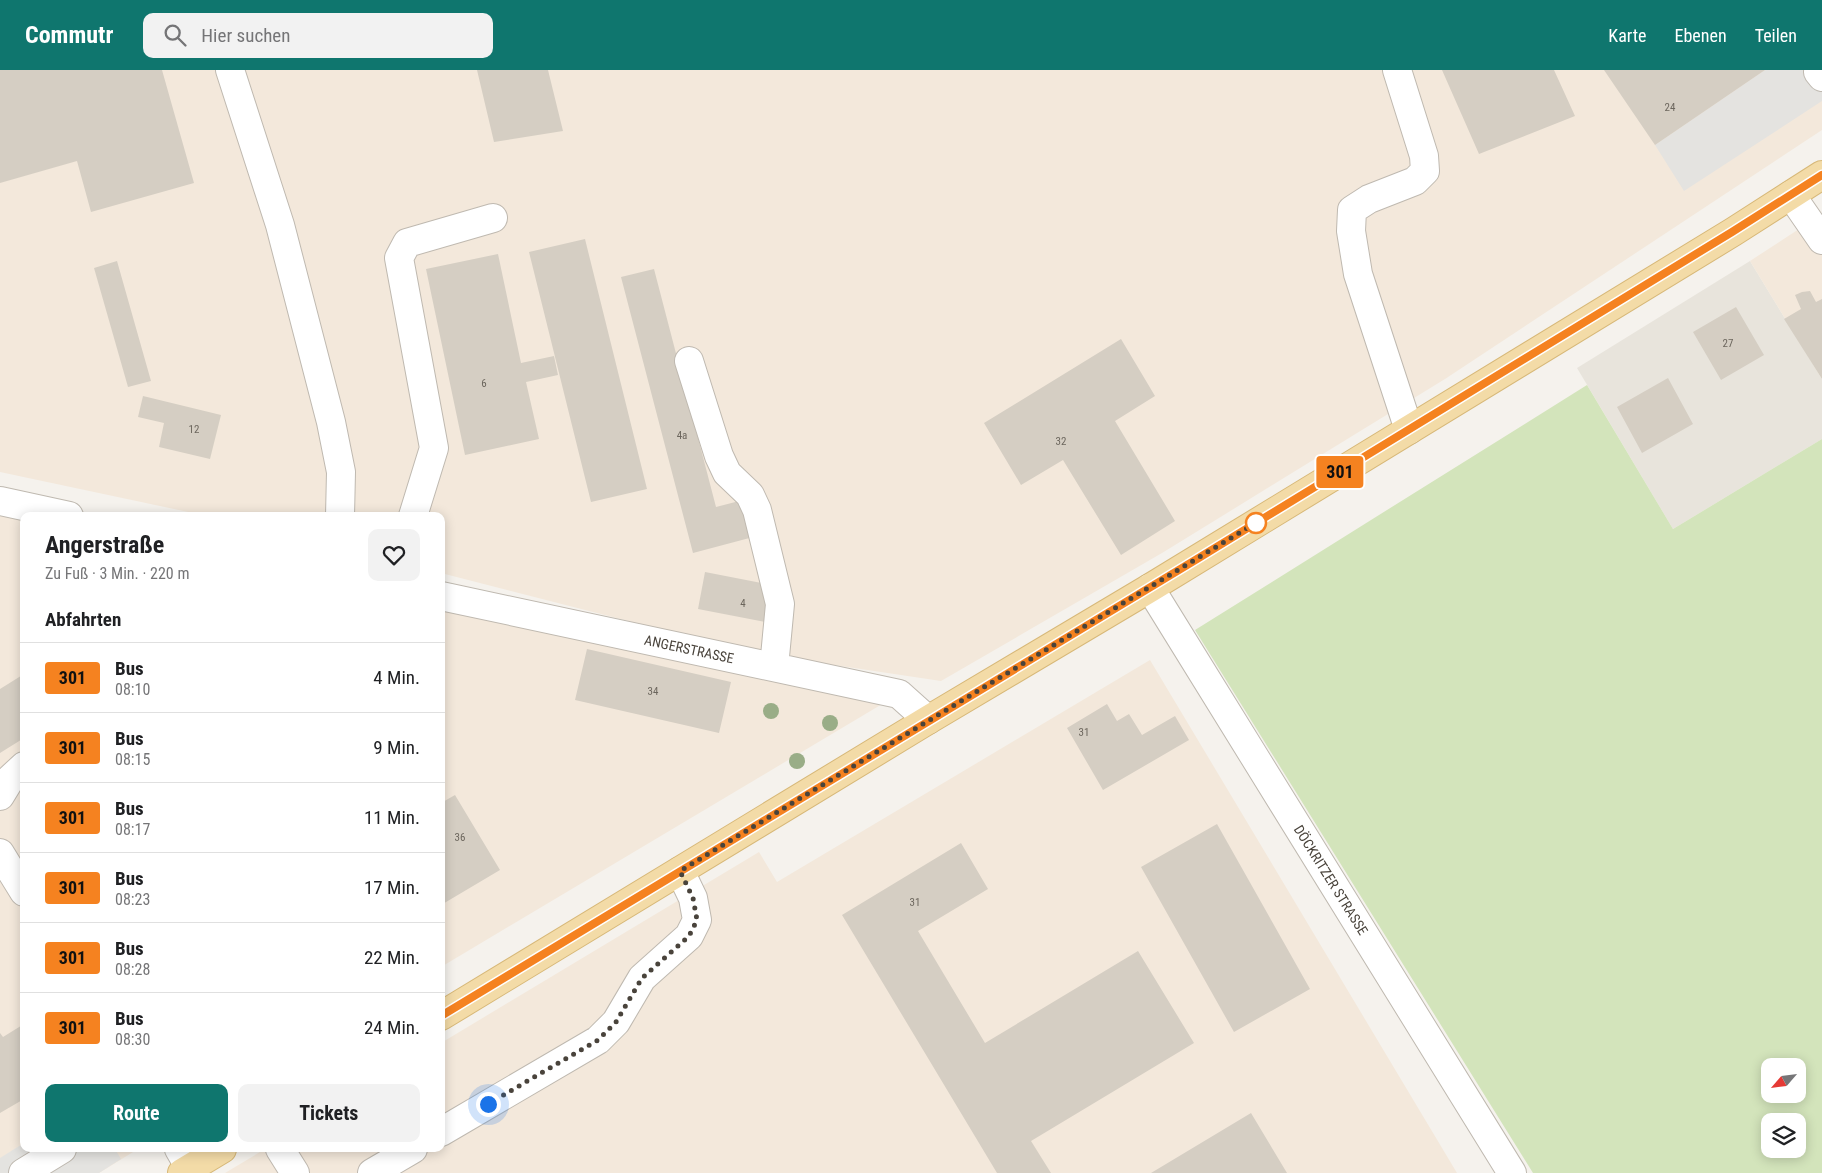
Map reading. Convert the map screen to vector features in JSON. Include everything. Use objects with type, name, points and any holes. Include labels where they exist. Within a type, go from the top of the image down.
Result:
[{"type":"main road","points":[[445,1014],[928,720],[1150,588],[1822,175]]},
{"type":"main road","points":[[184,1163],[214,1152]]},
{"type":"street","points":[[230,70],[280,225],[331,422],[341,472],[340,512]]},
{"type":"street","points":[[1397,70],[1424,156],[1424,171],[1415,181],[1369,199],[1352,210],[1350,232],[1358,274],[1409,430]]},
{"type":"street","points":[[1821,70],[1818,72],[1822,77]]},
{"type":"street","points":[[1791,195],[1822,240]]},
{"type":"street","points":[[415,512],[434,448],[399,258],[407,243],[493,218]]},
{"type":"street","points":[[689,361],[719,456],[727,473],[750,495],[757,510],[780,604],[774,667]]},
{"type":"street","points":[[0,501],[51,512]]},
{"type":"street","name":"DÖCKRITZER STRASSE","points":[[1150,588],[1512,1173]]},
{"type":"street","name":"ANGERSTRASSE","points":[[445,597],[899,694],[928,720]]},
{"type":"street","points":[[0,796],[11,778],[20,770]]},
{"type":"street","points":[[0,853],[20,886]]},
{"type":"street","points":[[445,1130],[598,1040],[616,1022],[642,978],[689,936],[697,920],[693,898],[680,871]]},
{"type":"street","points":[[23,1173],[57,1152]]},
{"type":"street","points":[[282,1152],[295,1173]]},
{"type":"street","points":[[372,1173],[408,1152]]},
{"type":"shaded area","points":[[0,70],[1822,70],[1822,130],[1445,379],[1162,553],[941,681],[814,662],[640,624],[445,574],[445,512],[188,512],[0,472]]},
{"type":"shaded area","points":[[1765,70],[1822,70],[1822,101],[1684,191],[1655,145]]},
{"type":"shaded area","points":[[1822,214],[1822,379],[1750,261]]},
{"type":"shaded area","points":[[1750,261],[1822,379],[1822,439],[1673,529],[1577,368]]},
{"type":"shaded area","points":[[0,501],[20,514],[20,1152],[133,1152],[99,1173],[0,1173]]},
{"type":"shaded area","points":[[445,597],[899,694],[445,965]]},
{"type":"shaded area","points":[[1150,660],[1457,1173],[225,1173],[260,1152],[445,1152],[445,1041],[759,852],[777,882]]},
{"type":"shaded area","points":[[20,1146],[20,1152],[117,1152],[121,1159],[99,1173],[0,1173],[0,1158]]},
{"type":"green space","points":[[1587,385],[1673,529],[1822,439],[1822,1173],[1533,1173],[1195,630]]},
{"type":"building","points":[[0,70],[162,70],[194,183],[91,212],[77,161],[0,183]]},
{"type":"building","points":[[477,70],[548,70],[563,131],[494,142]]},
{"type":"building","points":[[1442,70],[1554,70],[1575,116],[1479,154]]},
{"type":"building","points":[[1604,70],[1765,70],[1655,145]]},
{"type":"building","points":[[585,239],[647,489],[591,502],[529,252]]},
{"type":"building","points":[[498,254],[521,363],[554,356],[558,375],[526,382],[539,439],[465,455],[426,269]]},
{"type":"building","points":[[117,261],[151,381],[128,387],[94,268]]},
{"type":"building","points":[[654,269],[716,507],[747,499],[757,536],[693,553],[621,277]]},
{"type":"building","points":[[1810,291],[1816,302],[1822,299],[1822,379],[1784,319],[1801,309],[1795,295]]},
{"type":"building","points":[[1736,307],[1764,355],[1721,380],[1693,332]]},
{"type":"building","points":[[1121,339],[1155,396],[1115,421],[1175,521],[1121,555],[1063,460],[1021,485],[984,423]]},
{"type":"building","points":[[1668,378],[1693,424],[1642,453],[1617,407]]},
{"type":"building","points":[[143,396],[221,415],[210,459],[159,447],[164,423],[138,417]]},
{"type":"building","points":[[705,572],[772,585],[765,622],[698,609]]},
{"type":"building","points":[[587,649],[731,682],[719,733],[575,700]]},
{"type":"building","points":[[20,676],[20,740],[0,753],[0,689]]},
{"type":"building","points":[[1107,704],[1117,721],[1129,714],[1142,735],[1175,716],[1189,740],[1103,790],[1067,728]]},
{"type":"building","points":[[455,795],[500,870],[445,903],[445,801]]},
{"type":"building","points":[[1217,824],[1310,989],[1234,1032],[1141,867]]},
{"type":"building","points":[[961,843],[988,889],[918,931],[985,1043],[1138,951],[1194,1043],[1031,1141],[1051,1173],[997,1173],[842,915]]},
{"type":"building","points":[[20,1026],[20,1101],[0,1113],[0,1033],[3,1037]]},
{"type":"building","points":[[1251,1113],[1287,1173],[1151,1173]]},
{"type":"bus line","name":"301","points":[[445,1014],[928,720],[1150,588],[1822,175]]},
{"type":"route","points":[[488,1104],[598,1040],[616,1022],[642,978],[689,936],[697,920],[693,898],[680,871],[1259,521],[1256,523]]}]
